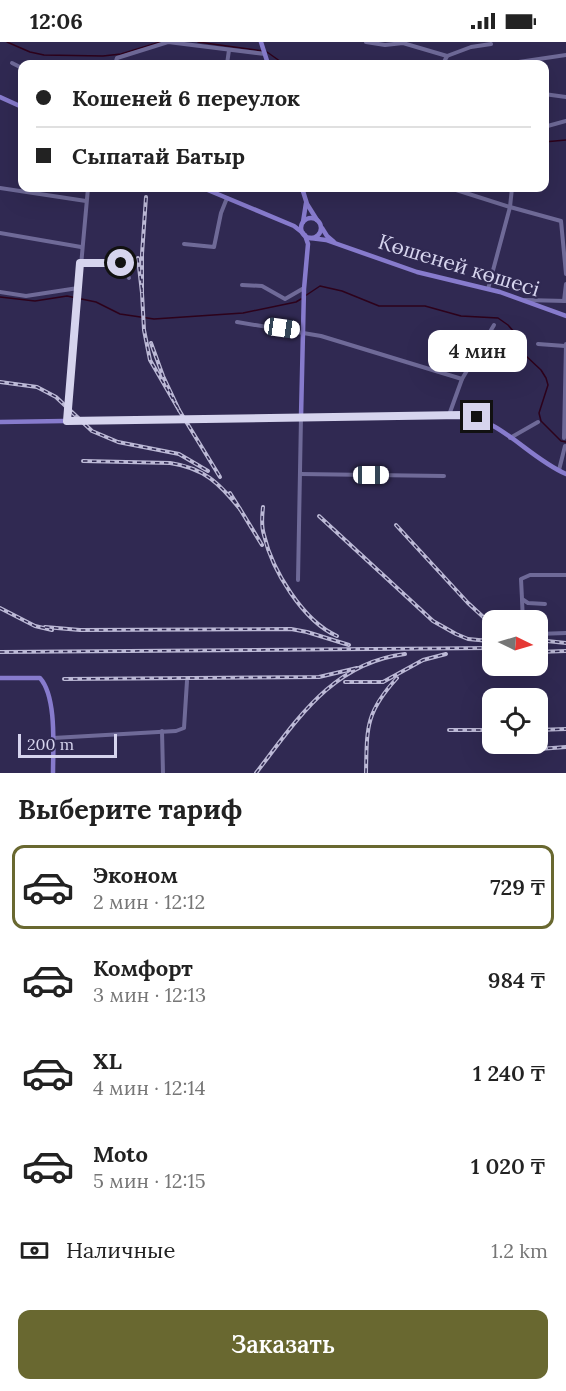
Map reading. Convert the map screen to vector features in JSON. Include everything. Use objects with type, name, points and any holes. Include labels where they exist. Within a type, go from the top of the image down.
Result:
[{"type":"main road","points":[[261,42],[267,60]]},
{"type":"main road","points":[[0,97],[18,105]]},
{"type":"main road","points":[[213,192],[310,236],[342,245]]},
{"type":"main road","points":[[303,192],[306,211],[301,228],[310,236]]},
{"type":"main road","points":[[305,198],[327,236],[342,245]]},
{"type":"main road","points":[[289,225],[296,225],[311,218],[319,222]]},
{"type":"main road","points":[[302,417],[304,289],[308,240],[319,222]]},
{"type":"main road","points":[[307,254],[310,236]]},
{"type":"main road","name":"Көшеней көшесі","points":[[342,245],[394,266],[524,300],[566,316]]},
{"type":"main road","points":[[0,422],[449,415],[477,417],[494,425],[550,467],[566,474]]},
{"type":"main road","points":[[0,678],[40,678],[46,685],[53,738],[53,773]]},
{"type":"street","points":[[116,60],[168,42],[265,54]]},
{"type":"street","points":[[366,42],[385,45],[403,43],[447,56],[471,46],[491,44]]},
{"type":"street","points":[[228,60],[229,50]]},
{"type":"street","points":[[532,60],[566,55]]},
{"type":"street","points":[[445,60],[447,56]]},
{"type":"street","points":[[12,63],[18,66]]},
{"type":"street","points":[[549,95],[566,97]]},
{"type":"street","points":[[549,126],[566,121]]},
{"type":"street","points":[[0,188],[18,191]]},
{"type":"street","points":[[26,192],[86,201]]},
{"type":"street","points":[[67,421],[87,192]]},
{"type":"street","points":[[463,192],[561,221],[566,274]]},
{"type":"street","points":[[488,290],[510,207],[512,192]]},
{"type":"street","points":[[184,244],[214,247],[221,213],[227,198]]},
{"type":"street","points":[[0,233],[81,247]]},
{"type":"street","points":[[80,263],[121,263],[129,278]]},
{"type":"street","points":[[524,300],[565,301],[566,284]]},
{"type":"street","points":[[242,285],[262,286],[285,299],[304,289]]},
{"type":"street","points":[[0,292],[26,296],[78,288]]},
{"type":"street","points":[[237,322],[304,332],[462,379]]},
{"type":"street","points":[[449,415],[462,379],[494,325]]},
{"type":"street","points":[[538,344],[566,345],[564,438]]},
{"type":"street","points":[[298,580],[302,417]]},
{"type":"street","points":[[510,438],[538,422]]},
{"type":"street","points":[[559,470],[565,446]]},
{"type":"street","points":[[300,474],[444,476]]},
{"type":"street","points":[[522,610],[521,579],[530,575],[566,575]]},
{"type":"street","points":[[522,599],[528,603],[545,604]]},
{"type":"street","points":[[548,634],[566,633]]},
{"type":"street","points":[[53,738],[184,728],[186,681]]},
{"type":"street","points":[[162,731],[163,773]]},
{"type":"waterway","points":[[7,42],[30,52],[44,55],[103,56],[121,54],[160,42]]},
{"type":"waterway","points":[[198,42],[263,51]]},
{"type":"waterway","points":[[267,52],[278,60]]},
{"type":"waterway","points":[[549,142],[566,140]]},
{"type":"waterway","points":[[305,296],[320,286],[342,291],[379,306],[425,306],[461,316],[498,318],[515,333],[525,355],[546,378],[548,385],[539,413],[541,421],[561,441],[566,442]]},
{"type":"waterway","points":[[0,297],[35,301],[67,296],[96,302],[120,314],[154,319],[243,313],[301,299]]},
{"type":"railway","points":[[138,258],[142,293],[146,197]]},
{"type":"railway","points":[[142,293],[144,330],[150,360],[179,410],[151,343]]},
{"type":"railway","points":[[0,382],[37,387],[56,397],[92,431],[118,442],[179,454],[208,471]]},
{"type":"railway","points":[[179,410],[220,477]]},
{"type":"railway","points":[[83,461],[182,465],[202,473],[218,484],[240,509],[230,493]]},
{"type":"railway","points":[[263,507],[263,532],[268,549],[282,578],[312,619],[337,636]]},
{"type":"railway","points":[[240,509],[262,545]]},
{"type":"railway","points":[[319,516],[433,621],[468,639],[482,640]]},
{"type":"railway","points":[[396,525],[482,616]]},
{"type":"railway","points":[[0,608],[35,626],[52,630]]},
{"type":"railway","points":[[45,627],[80,630],[291,629],[349,645]]},
{"type":"railway","points":[[548,641],[566,643]]},
{"type":"railway","points":[[0,652],[482,648]]},
{"type":"railway","points":[[548,652],[566,651]]},
{"type":"railway","points":[[256,773],[286,733],[318,697],[357,669],[379,660],[405,654]]},
{"type":"railway","points":[[345,682],[383,682],[423,660],[446,654]]},
{"type":"railway","points":[[64,679],[319,677],[357,668]]},
{"type":"railway","points":[[366,773],[368,732],[373,712],[397,678]]},
{"type":"railway","points":[[548,730],[566,729]]},
{"type":"railway","points":[[449,730],[482,730]]},
{"type":"railway","points":[[548,748],[566,747]]},
{"type":"route","points":[[121,263],[80,263],[67,421],[462,415],[477,417]]}]
